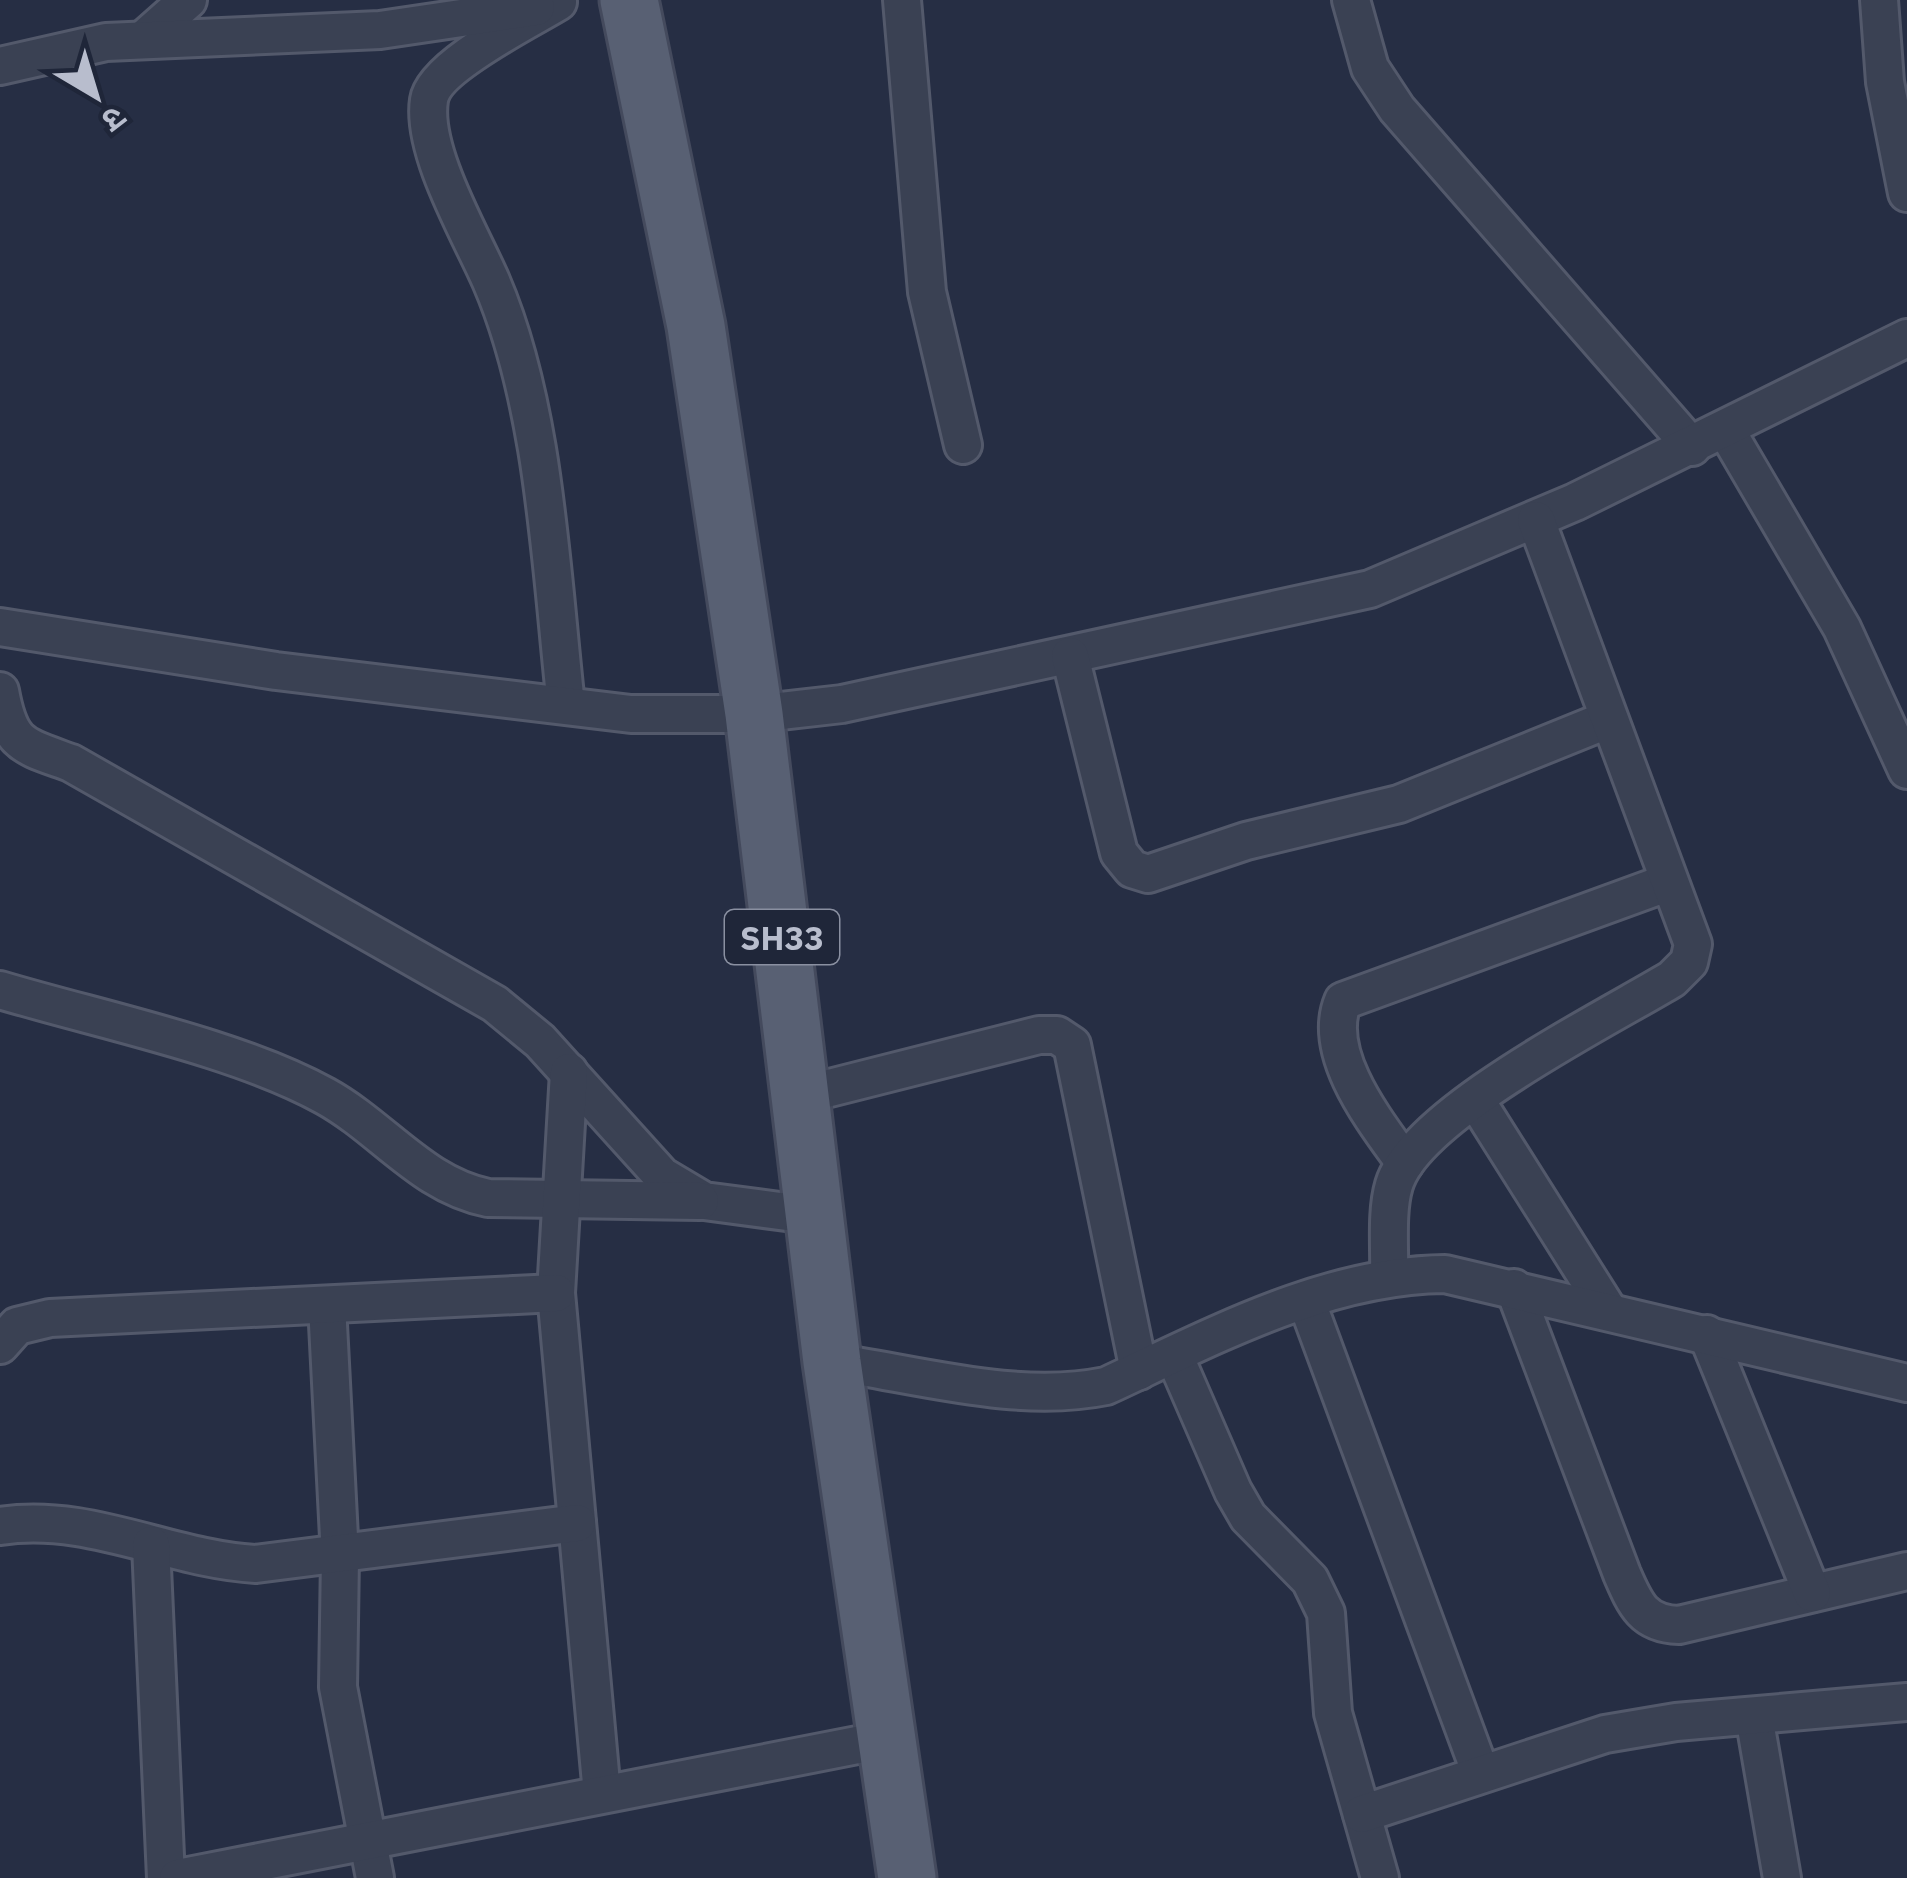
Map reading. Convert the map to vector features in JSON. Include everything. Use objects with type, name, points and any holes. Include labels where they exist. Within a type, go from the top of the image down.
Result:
[{"type":"main road","name":"SH33","points":[[629,0],[696,326],[754,714],[832,1362],[907,1878]]},
{"type":"street","points":[[145,39],[188,0]]},
{"type":"street","points":[[902,0],[927,292],[963,446]]},
{"type":"street","points":[[1351,0],[1370,68],[1397,109],[1692,447]]},
{"type":"street","points":[[1880,0],[1885,82],[1907,193]]},
{"type":"street","points":[[0,66],[145,39],[235,40],[397,29],[564,1]]},
{"type":"street","points":[[564,1],[448,71],[429,99],[442,166],[493,285],[524,396],[566,705]]},
{"type":"street","points":[[0,627],[276,671],[674,717],[842,704],[1370,589],[1536,520],[1907,338]]},
{"type":"street","points":[[1726,430],[1842,628],[1907,770]]},
{"type":"street","points":[[1389,1277],[1394,1186],[1405,1162],[1424,1139],[1475,1099],[1672,979],[1689,962],[1693,944],[1536,520]]},
{"type":"street","points":[[1070,656],[1119,853],[1132,869],[1148,874],[1246,841],[1399,804],[1609,719]]},
{"type":"street","points":[[0,692],[6,726],[16,741],[71,763],[495,1004],[569,1072],[662,1176],[704,1201]]},
{"type":"street","points":[[1405,1162],[1369,1113],[1353,1079],[1335,1018],[1343,1000],[1670,882]]},
{"type":"street","points":[[0,990],[232,1059],[324,1096],[454,1192],[559,1200],[704,1201],[818,1216]]},
{"type":"street","points":[[802,1095],[1039,1035],[1057,1035],[1072,1045],[1139,1371]]},
{"type":"street","points":[[569,1072],[556,1293],[602,1794]]},
{"type":"street","points":[[1475,1099],[1608,1310]]},
{"type":"street","points":[[832,1362],[1034,1392],[1074,1393],[1139,1371],[1306,1300],[1389,1277],[1444,1274],[1907,1383]]},
{"type":"street","points":[[1514,1288],[1622,1574],[1644,1616],[1658,1624],[1679,1624],[1907,1571]]},
{"type":"street","points":[[0,1345],[17,1326],[50,1318],[556,1293]]},
{"type":"street","points":[[1306,1300],[1481,1774]]},
{"type":"street","points":[[327,1306],[340,1557],[338,1688],[372,1861]]},
{"type":"street","points":[[1707,1334],[1812,1593]]},
{"type":"street","points":[[1174,1355],[1233,1492],[1248,1517],[1310,1580],[1326,1613],[1333,1713],[1379,1878]]},
{"type":"street","points":[[0,1526],[49,1522],[212,1562],[291,1563],[578,1523]]},
{"type":"street","points":[[151,1545],[166,1878]]},
{"type":"street","points":[[1362,1814],[1605,1734],[1907,1702]]},
{"type":"street","points":[[1754,1716],[1782,1878]]},
{"type":"street","points":[[178,1878],[372,1861],[602,1794],[887,1739]]}]
